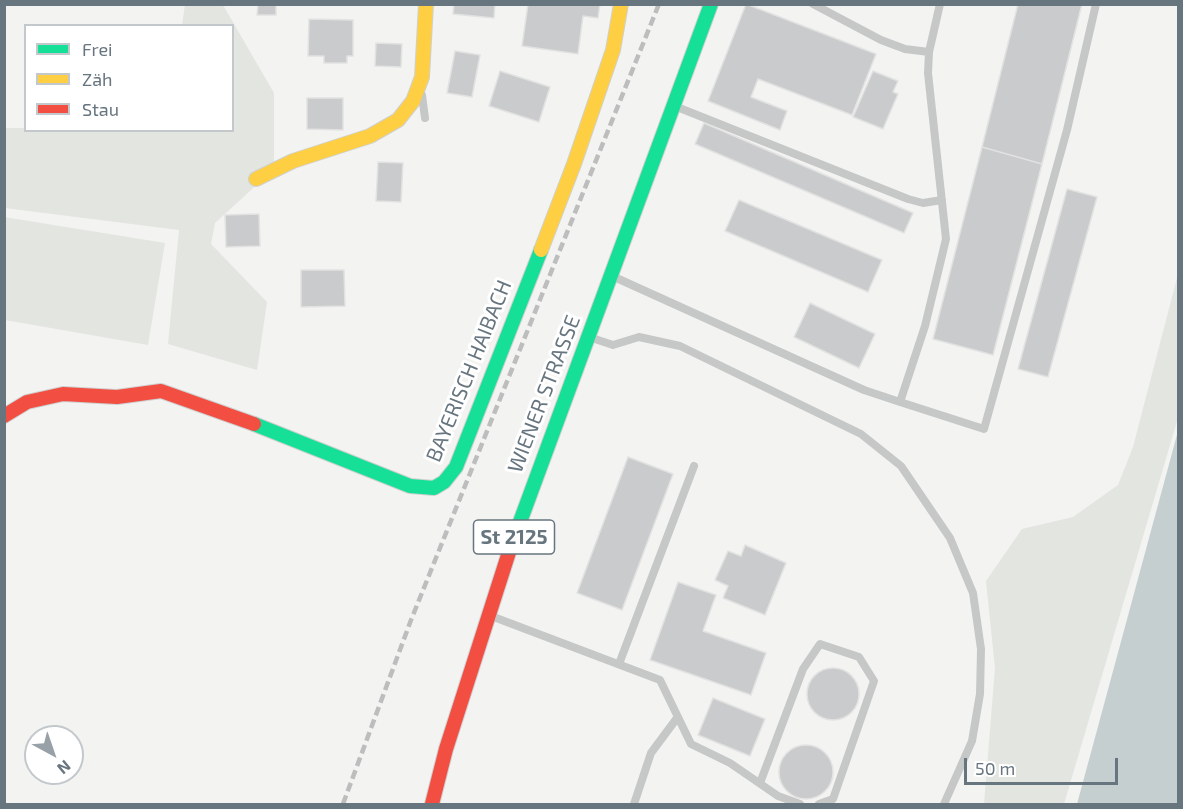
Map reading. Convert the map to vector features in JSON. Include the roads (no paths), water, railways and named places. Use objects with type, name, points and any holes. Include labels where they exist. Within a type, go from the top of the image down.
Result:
[{"type":"street","points":[[256,179],[292,161],[370,136],[398,120],[413,101],[421,81],[426,4]]},
{"type":"street","name":"BAYERISCH HAIBACH","points":[[4,416],[27,402],[63,394],[117,397],[160,391],[184,397],[340,456],[410,486],[434,488],[444,482],[456,467],[574,164],[613,50],[621,4]]},
{"type":"street","name":"WIENER STRASSE","points":[[432,804],[446,749],[521,514],[711,4]]},
{"type":"lane","points":[[813,4],[881,40],[905,49],[929,52]]},
{"type":"lane","points":[[900,402],[925,326],[946,239],[928,73],[929,52],[940,4]]},
{"type":"lane","points":[[611,276],[864,390],[984,429],[1067,130],[1096,4]]},
{"type":"lane","points":[[421,81],[425,118]]},
{"type":"lane","points":[[674,105],[908,199],[923,202],[942,200]]},
{"type":"lane","points":[[588,337],[613,345],[639,337],[680,346],[861,434],[901,466],[950,538],[973,593],[981,649],[980,694],[972,741],[944,804]]},
{"type":"lane","points":[[619,664],[694,466]]},
{"type":"lane","points":[[488,615],[660,680],[691,744],[730,763],[778,796],[800,804]]},
{"type":"lane","points":[[760,783],[803,669],[820,644],[859,657],[874,681],[833,799],[819,804]]},
{"type":"lane","points":[[634,804],[651,753],[677,718]]},
{"type":"railway","points":[[343,804],[411,620],[659,4]]}]
